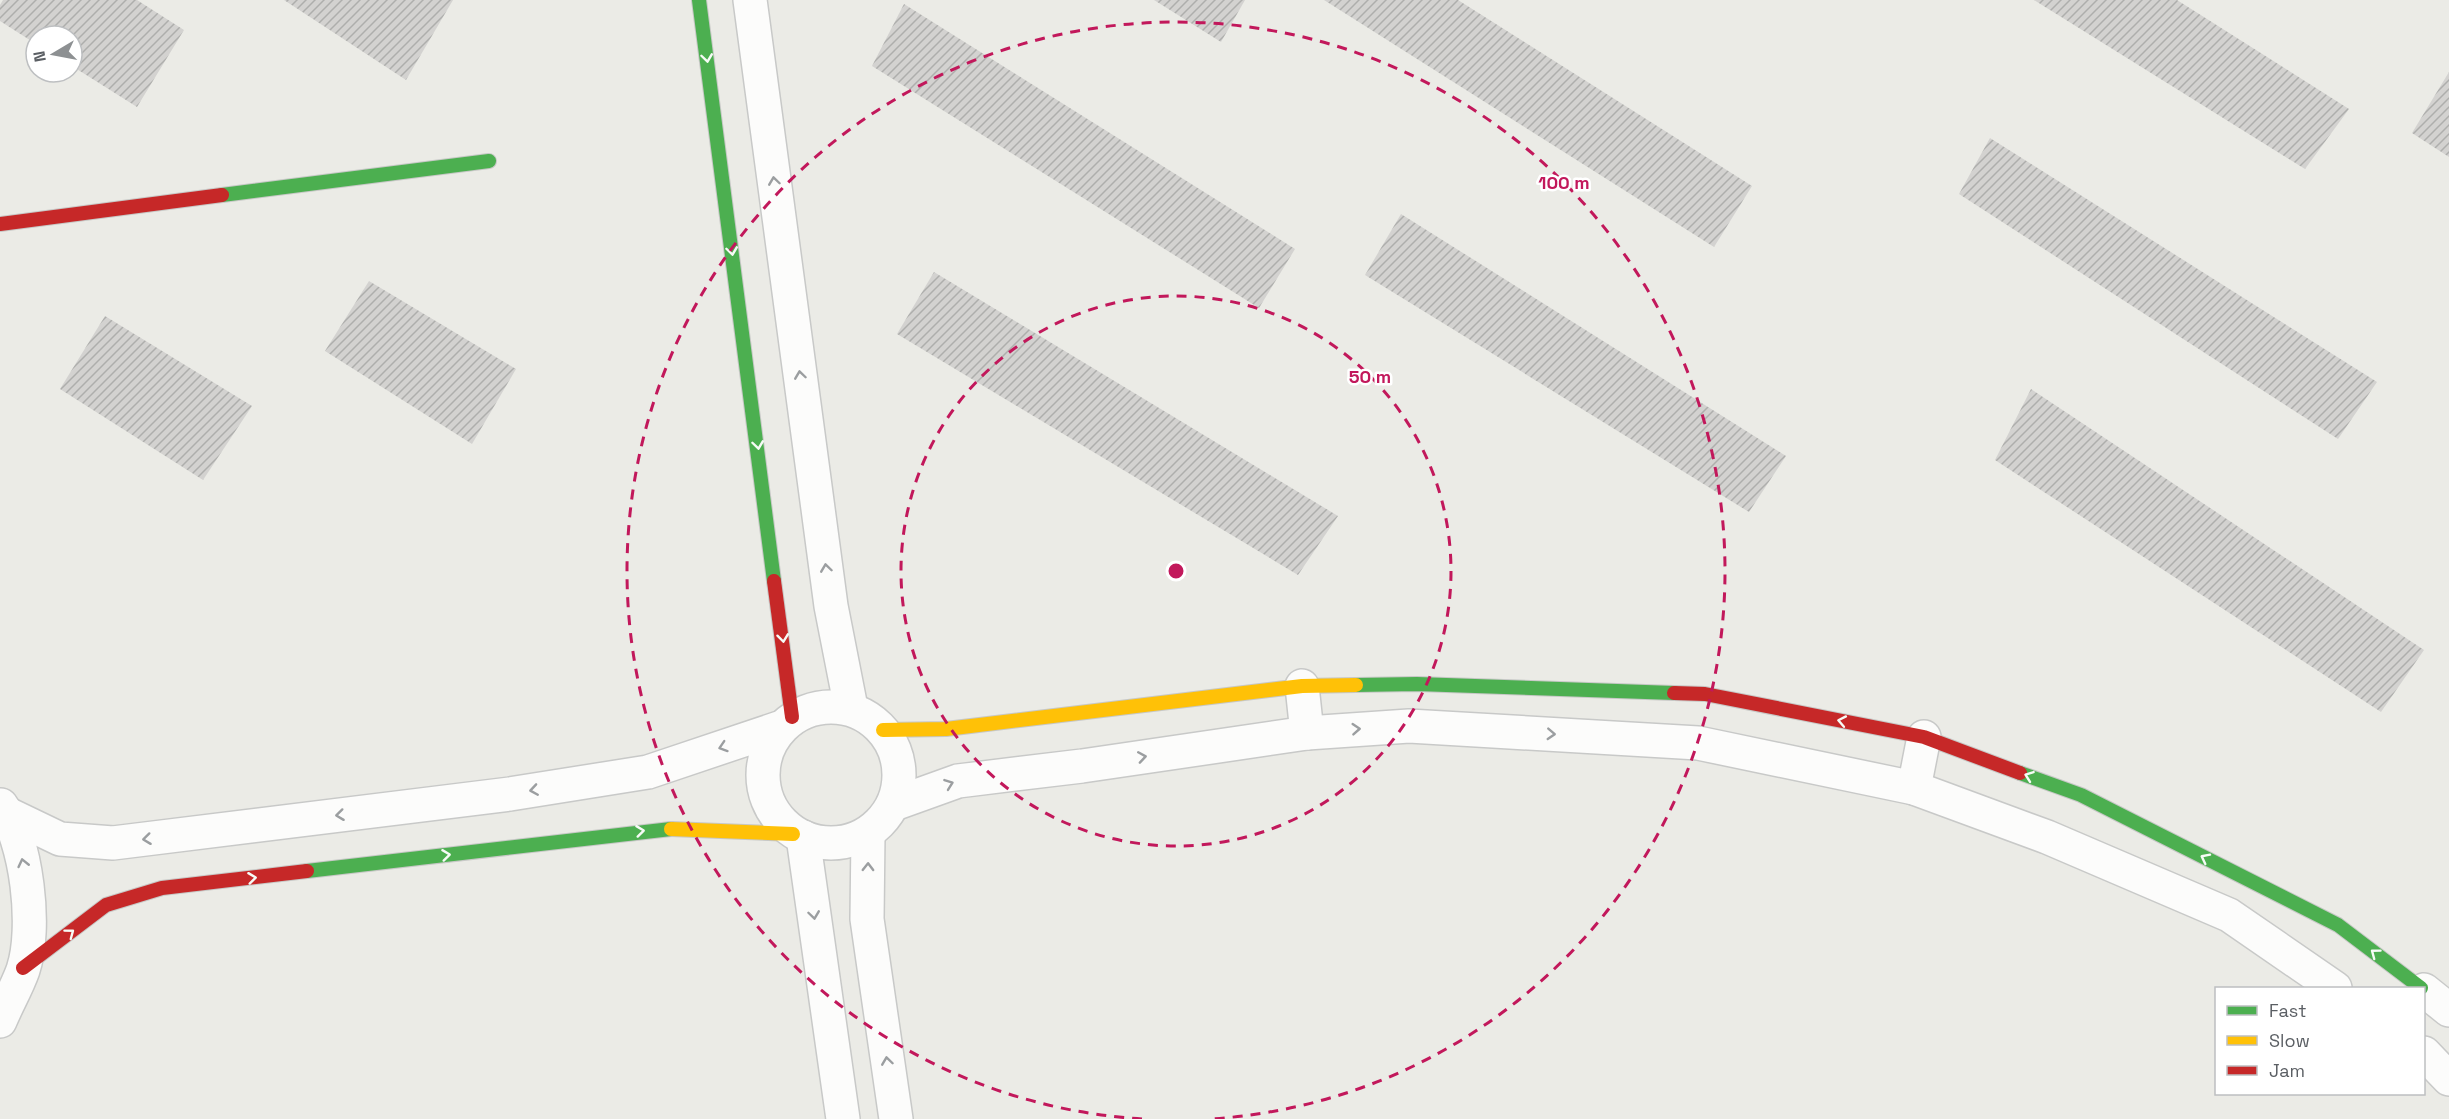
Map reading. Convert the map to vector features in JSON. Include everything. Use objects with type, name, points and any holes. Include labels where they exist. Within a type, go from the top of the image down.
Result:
[{"type":"street","points":[[699,0],[785,723],[762,765],[767,804],[798,835],[843,1119]]},
{"type":"street","points":[[750,0],[831,606],[851,708]]},
{"type":"street","points":[[0,224],[489,161]]},
{"type":"street","points":[[884,730],[946,729],[1053,714],[1302,686],[1417,684],[1705,694],[1924,737],[2081,795],[2338,925],[2419,987]]},
{"type":"street","points":[[1302,686],[1307,733]]},
{"type":"street","points":[[4,809],[60,839],[113,843],[510,794],[648,771],[785,723],[820,706],[851,708],[884,730],[900,765],[894,804]]},
{"type":"street","points":[[23,968],[106,905],[162,888],[660,829],[798,835],[831,845],[868,834],[894,804],[958,781],[1082,766],[1307,733],[1409,726],[1698,742],[1914,788],[2047,837],[2229,915],[2334,987]]},
{"type":"street","points":[[1914,788],[1924,737]]},
{"type":"street","points":[[0,1020],[23,968],[30,916],[24,864],[4,809]]},
{"type":"street","points":[[868,834],[867,919],[896,1119]]},
{"type":"street","points":[[2425,991],[2449,1010]]},
{"type":"street","points":[[2425,1054],[2449,1079]]},
{"type":"building","points":[[3,0],[137,0],[184,30],[137,107],[84,74],[84,24],[24,24],[24,36],[0,21],[0,5]]},
{"type":"building","points":[[284,0],[453,0],[406,80]]},
{"type":"building","points":[[1154,0],[1245,0],[1221,42]]},
{"type":"building","points":[[1324,0],[1458,0],[1752,186],[1714,247]]},
{"type":"building","points":[[2034,0],[2177,0],[2349,109],[2305,169]]},
{"type":"building","points":[[904,4],[1295,249],[1259,308],[872,66]]},
{"type":"building","points":[[2449,72],[2449,157],[2412,133]]},
{"type":"building","points":[[1990,138],[2377,382],[2338,439],[1959,194]]},
{"type":"building","points":[[1401,214],[1786,456],[1749,512],[1365,275]]},
{"type":"building","points":[[934,272],[1338,516],[1298,575],[897,334]]},
{"type":"building","points":[[369,281],[516,369],[472,444],[325,351]]},
{"type":"building","points":[[105,316],[252,406],[203,480],[60,389]]},
{"type":"building","points":[[2031,389],[2424,650],[2381,712],[1995,460]]},
{"type":"traffic: fast","points":[[699,0],[774,581]]},
{"type":"traffic: fast","points":[[222,195],[489,161]]},
{"type":"traffic: fast","points":[[1356,685],[1417,684],[1674,693]]},
{"type":"traffic: fast","points":[[2020,773],[2081,795],[2338,925],[2420,987]]},
{"type":"traffic: fast","points":[[307,871],[671,829]]},
{"type":"traffic: slow","points":[[883,730],[946,729],[1302,686],[1356,685]]},
{"type":"traffic: slow","points":[[671,829],[793,834]]},
{"type":"traffic: jam","points":[[0,224],[222,195]]},
{"type":"traffic: jam","points":[[774,581],[792,717]]},
{"type":"traffic: jam","points":[[1674,693],[1705,694],[1924,737],[2020,773]]},
{"type":"traffic: jam","points":[[23,968],[106,905],[162,888],[307,871]]}]
